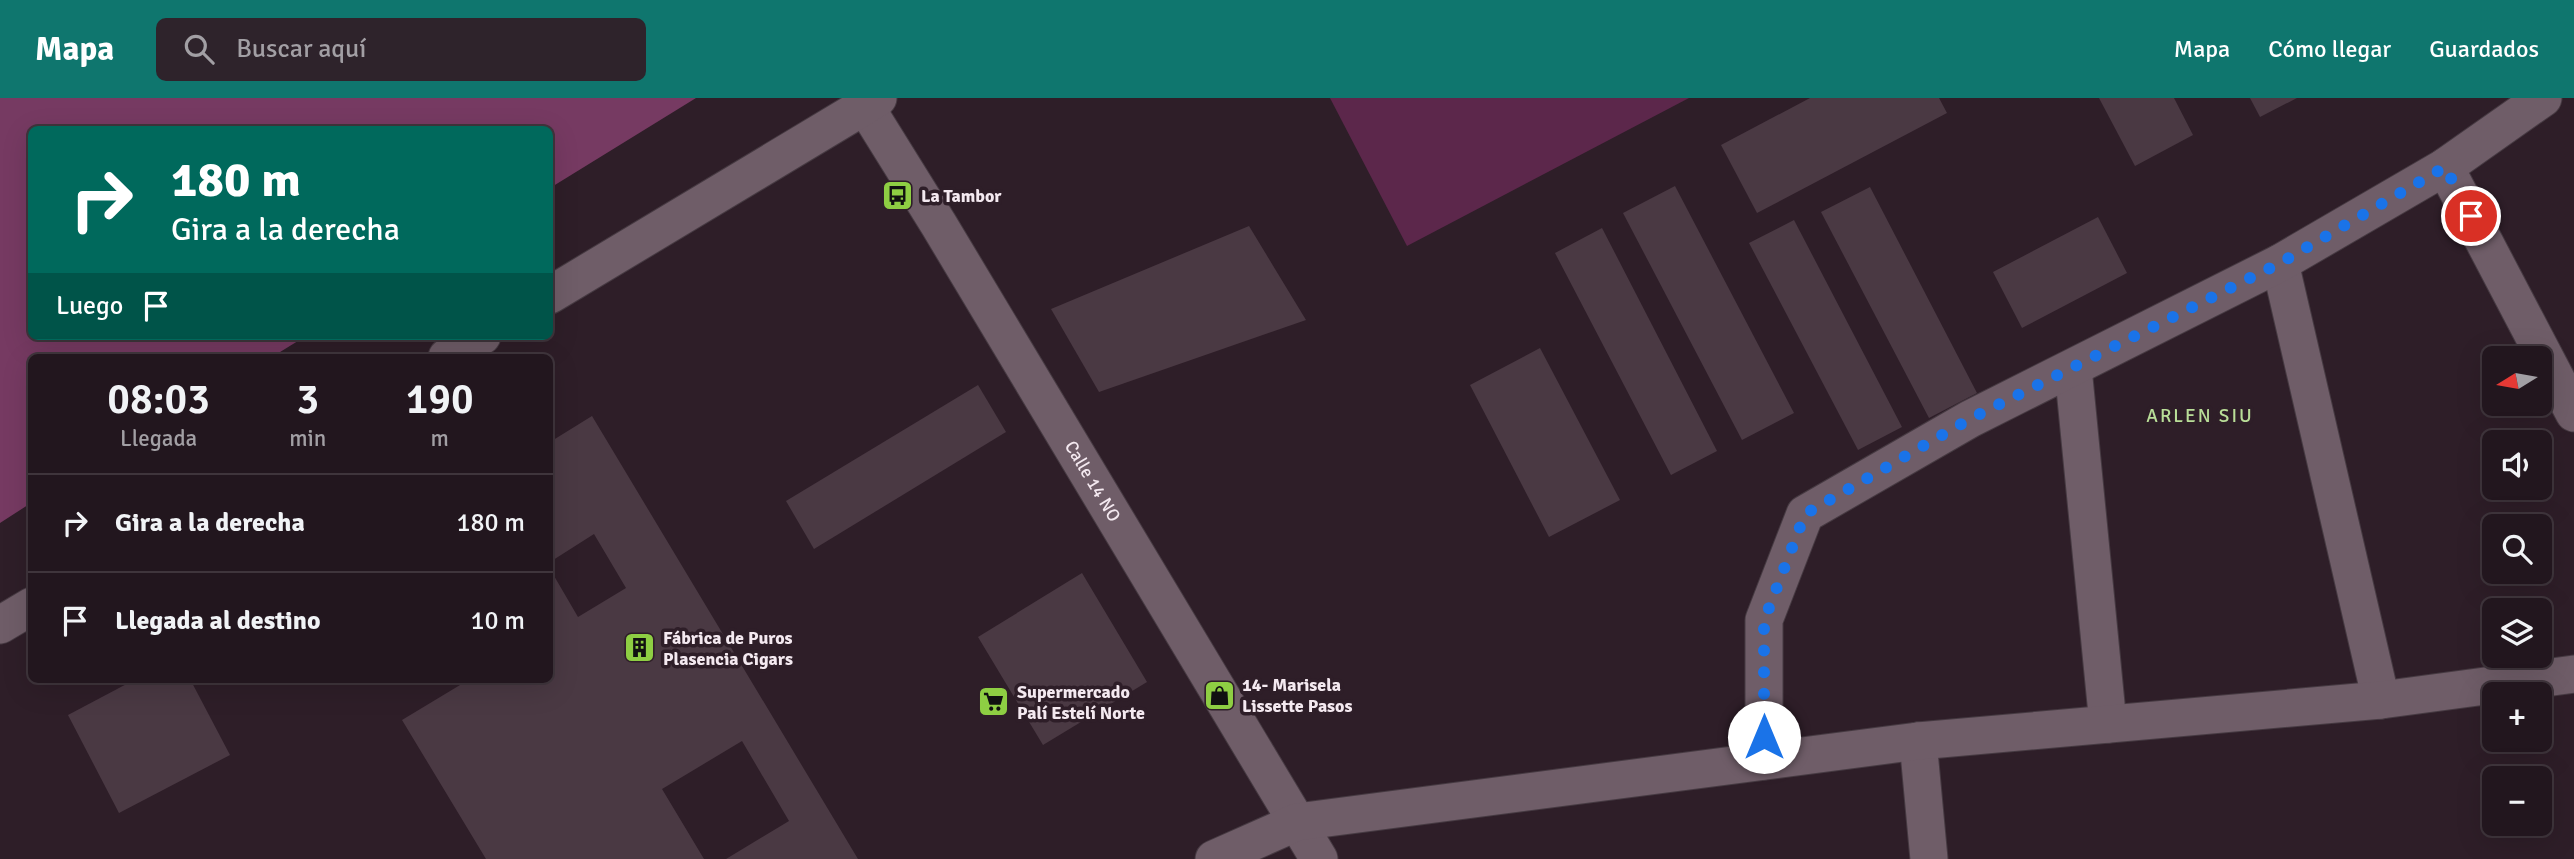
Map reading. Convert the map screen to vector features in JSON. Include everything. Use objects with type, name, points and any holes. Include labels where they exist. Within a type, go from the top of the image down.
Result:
[{"type":"street","points":[[1764,761],[1764,621],[1805,514],[1970,419],[2280,263],[2445,167],[2543,98]]},
{"type":"street","points":[[553,293],[871,102]]},
{"type":"street","name":"Calle 14 NO","points":[[871,102],[939,225],[1319,859]]},
{"type":"street","points":[[2445,167],[2574,413]]},
{"type":"street","points":[[2280,263],[2381,700]]},
{"type":"street","points":[[452,354],[475,340]]},
{"type":"street","points":[[2073,368],[2108,724]]},
{"type":"street","points":[[0,625],[28,608]]},
{"type":"street","points":[[1214,859],[1297,822],[1918,741],[2381,700],[2574,674]]},
{"type":"street","points":[[1918,741],[1929,859]]},
{"type":"shaded area","points":[[0,98],[696,98],[553,186],[553,126],[28,126],[28,340],[300,340],[277,354],[28,354],[28,505],[0,523]]},
{"type":"shaded area","points":[[1330,98],[1689,98],[1407,246]]},
{"type":"building","points":[[1810,98],[1939,98],[1947,113],[1757,213],[1721,145]]},
{"type":"building","points":[[2099,98],[2174,98],[2193,135],[2135,166]]},
{"type":"building","points":[[2250,98],[2297,98],[2260,117]]},
{"type":"building","points":[[1675,186],[1794,413],[1742,440],[1623,213]]},
{"type":"building","points":[[1870,187],[1977,393],[1929,418],[1821,212]]},
{"type":"building","points":[[2098,217],[2127,273],[2022,328],[1993,272]]},
{"type":"building","points":[[1794,220],[1902,427],[1858,450],[1749,243]]},
{"type":"building","points":[[1249,226],[1306,320],[1099,392],[1051,309]]},
{"type":"building","points":[[1602,228],[1717,451],[1671,475],[1555,253]]},
{"type":"building","points":[[1540,348],[1620,500],[1549,537],[1470,385]]},
{"type":"building","points":[[978,385],[1006,432],[814,549],[786,501]]},
{"type":"building","name":"Fábrica de Puros Plasencia Cigars","points":[[592,416],[858,859],[726,859],[789,821],[742,741],[662,789],[704,859],[486,859],[402,720],[463,683],[553,683],[553,574],[578,617],[626,588],[594,534],[553,560],[553,440]]},
{"type":"building","points":[[1082,573],[1147,682],[1043,745],[978,637]]},
{"type":"building","points":[[128,683],[192,683],[230,755],[119,813],[68,715]]},
{"type":"place","name":"La Tambor","points":[[898,196]]},
{"type":"place","name":"Fábrica de Puros Plasencia Cigars","points":[[640,648]]},
{"type":"place","name":"14- Marisela Lissette Pasos","points":[[1219,695]]},
{"type":"place","name":"Supermercado Palí Estelí Norte","points":[[994,702]]},
{"type":"district","name":"ARLEN SIU","points":[[2200,416]]},
{"type":"route","points":[[1764,737],[1764,621],[1805,514],[1970,419],[2280,263],[2445,167],[2471,216]]}]
